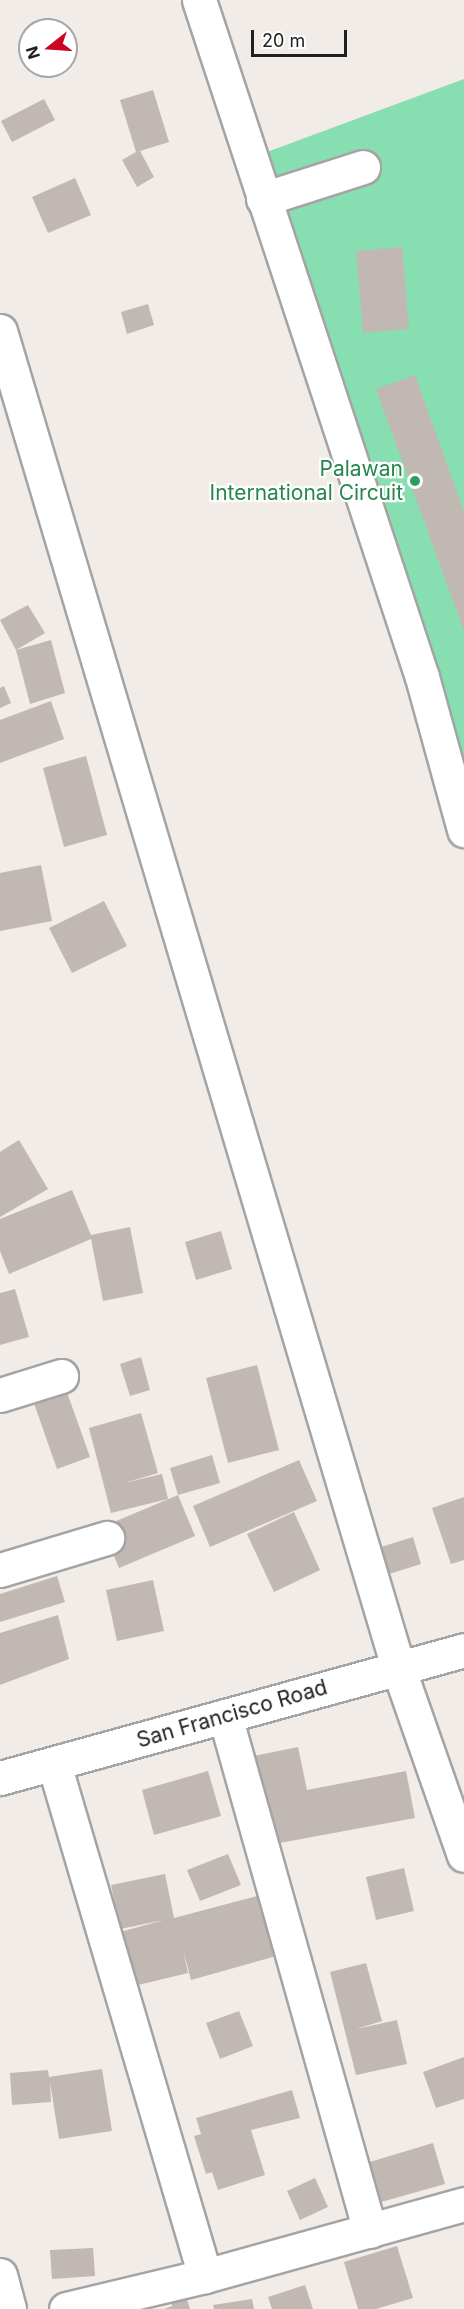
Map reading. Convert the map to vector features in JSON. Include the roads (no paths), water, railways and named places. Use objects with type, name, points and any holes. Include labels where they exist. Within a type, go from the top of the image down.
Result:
[{"type":"street","points":[[199,0],[422,677],[464,830]]},
{"type":"street","points":[[263,199],[363,167]]},
{"type":"street","points":[[0,332],[398,1667],[464,1856]]},
{"type":"street","points":[[0,1395],[61,1376]]},
{"type":"street","points":[[0,1570],[107,1538]]},
{"type":"street","name":"San Francisco Road","points":[[0,1778],[464,1650]]},
{"type":"street","points":[[225,1716],[370,2231]]},
{"type":"street","points":[[54,1764],[205,2276]]},
{"type":"street","points":[[66,2309],[205,2276],[464,2204]]},
{"type":"street","points":[[0,2276],[9,2309]]},
{"type":"place","name":"Palawan International Circuit","points":[[415,481]]}]
